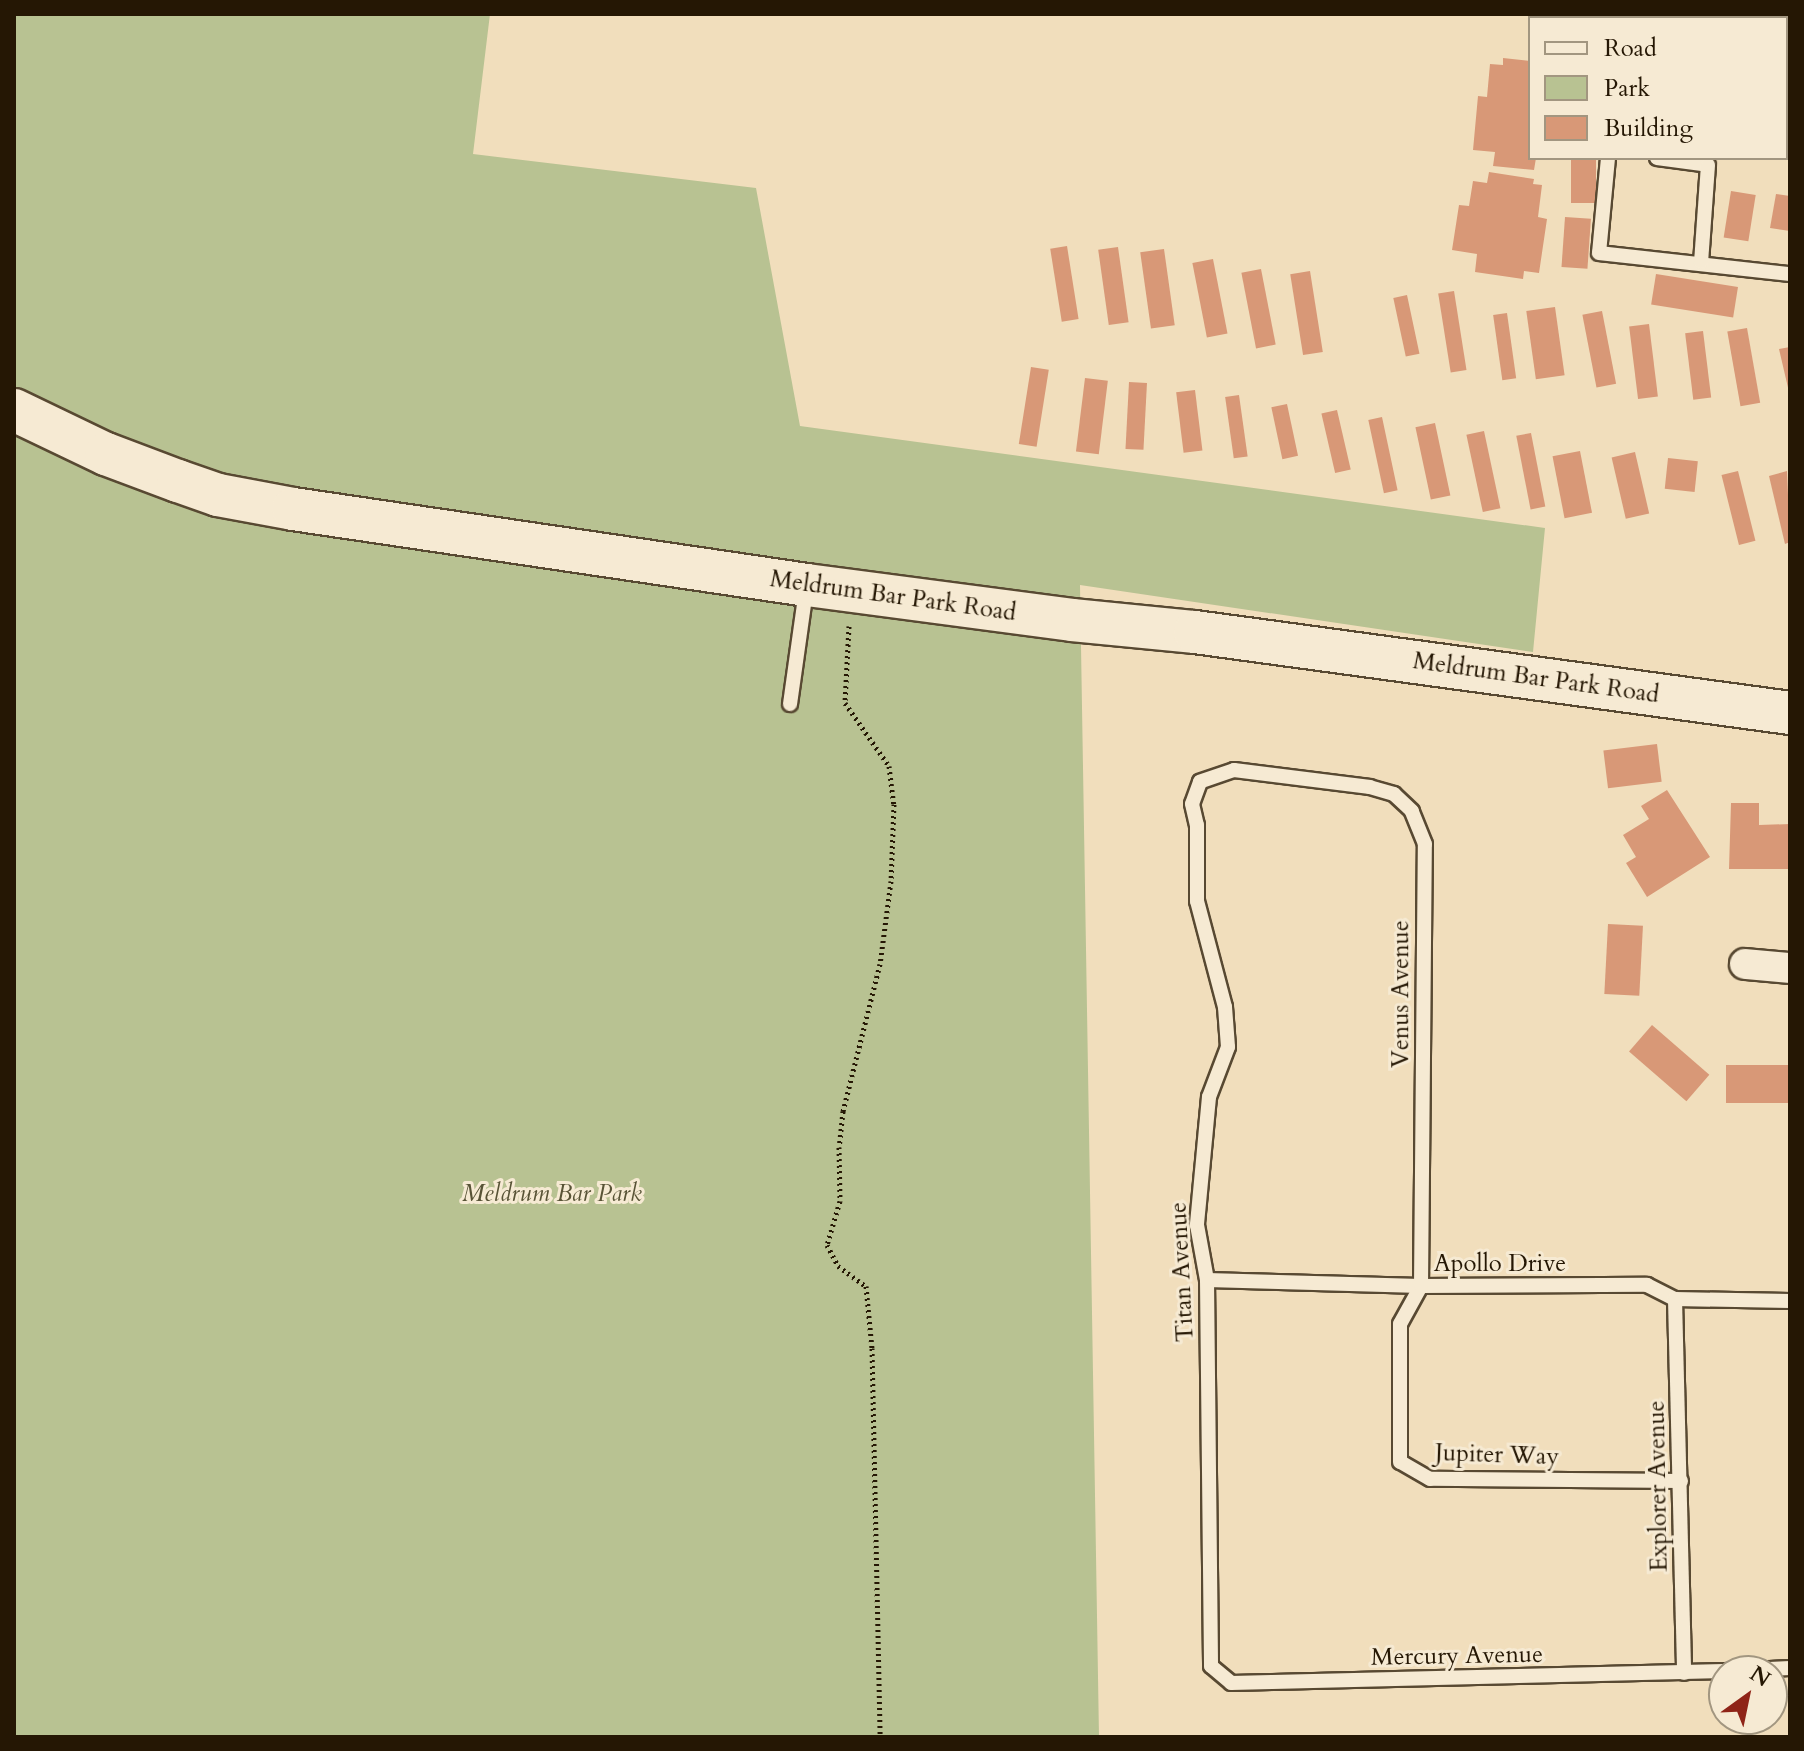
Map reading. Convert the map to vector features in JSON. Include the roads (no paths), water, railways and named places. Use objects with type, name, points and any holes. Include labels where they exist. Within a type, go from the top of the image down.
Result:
[{"type":"street","name":"Meldrum Bar Park Road","points":[[14,410],[106,454],[218,495],[439,532],[807,585],[1072,620],[1195,632],[1790,713]]},
{"type":"street","points":[[1745,964],[1790,968]]},
{"type":"lane","points":[[1608,160],[1599,253],[1790,274]]},
{"type":"lane","points":[[1672,160],[1708,165],[1701,262]]},
{"type":"lane","points":[[790,704],[807,585]]},
{"type":"lane","name":"Titan Avenue","points":[[1231,1683],[1211,1666],[1207,1280],[1197,1225],[1209,1097],[1228,1047],[1225,1007],[1197,901],[1197,825],[1192,804],[1200,782],[1215,774],[1234,770],[1313,779]]},
{"type":"lane","name":"Venus Avenue","points":[[1313,779],[1394,794],[1412,811],[1425,844],[1421,1286]]},
{"type":"lane","name":"Apollo Drive","points":[[1207,1280],[1421,1286],[1647,1285],[1675,1299],[1790,1301]]},
{"type":"lane","name":"Jupiter Way","points":[[1421,1286],[1400,1324],[1400,1462],[1430,1479],[1681,1481]]},
{"type":"lane","name":"Explorer Avenue","points":[[1675,1299],[1684,1673]]},
{"type":"lane","name":"Mercury Avenue","points":[[1231,1683],[1708,1672]]},
{"type":"park label","name":"Meldrum Bar Park","points":[[552,1194]]}]
